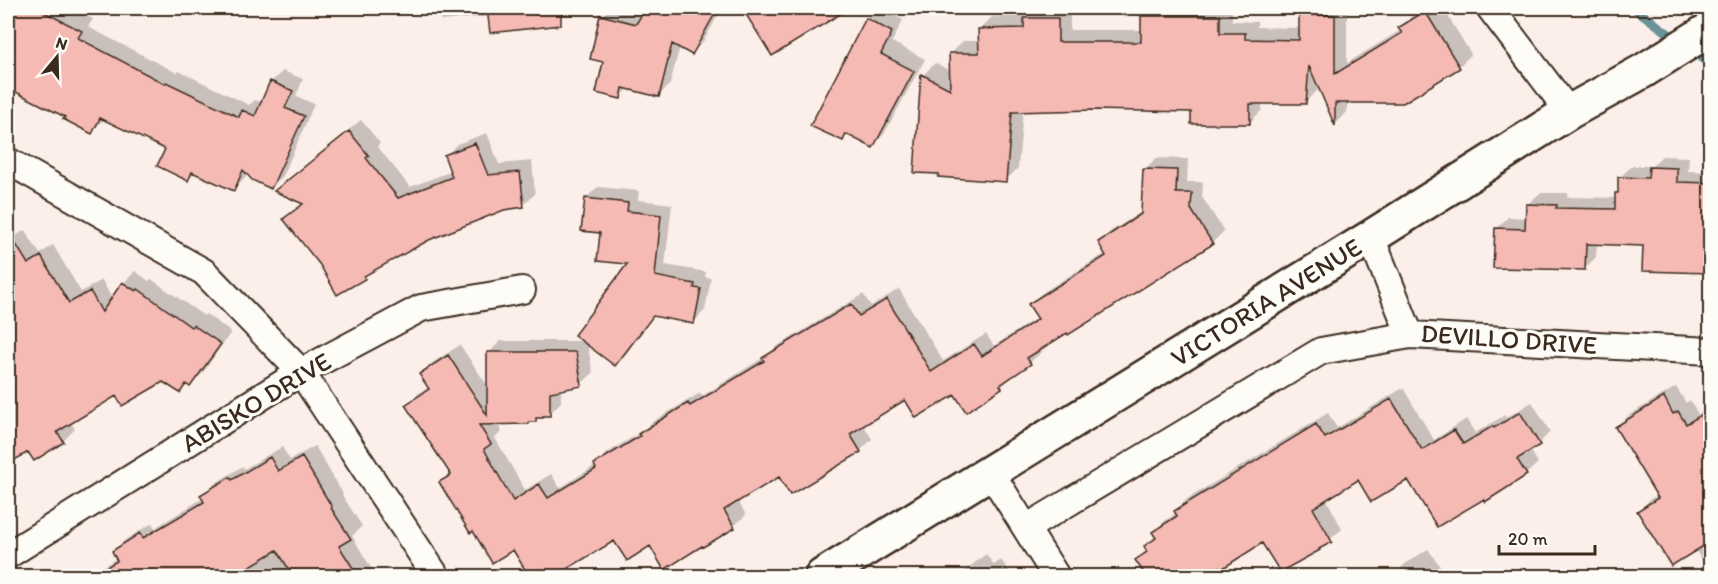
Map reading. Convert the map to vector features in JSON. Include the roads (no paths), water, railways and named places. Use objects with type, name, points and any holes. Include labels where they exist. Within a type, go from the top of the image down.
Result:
[{"type":"street","points":[[1490,8],[1569,112]]},
{"type":"street","name":"VICTORIA AVENUE","points":[[822,576],[1569,112],[1710,29]]},
{"type":"street","points":[[8,161],[204,272],[301,372],[436,576]]},
{"type":"street","name":"DEVILLO DRIVE","points":[[1371,237],[1410,335],[1710,351]]},
{"type":"street","name":"ABISKO DRIVE","points":[[8,555],[301,372],[421,308],[522,290]]},
{"type":"street","points":[[1026,528],[1321,351],[1410,335]]},
{"type":"street","points":[[991,473],[1056,576]]},
{"type":"waterway","points":[[1634,8],[1680,42]]},
{"type":"waterway","points":[[1691,50],[1710,65]]}]
